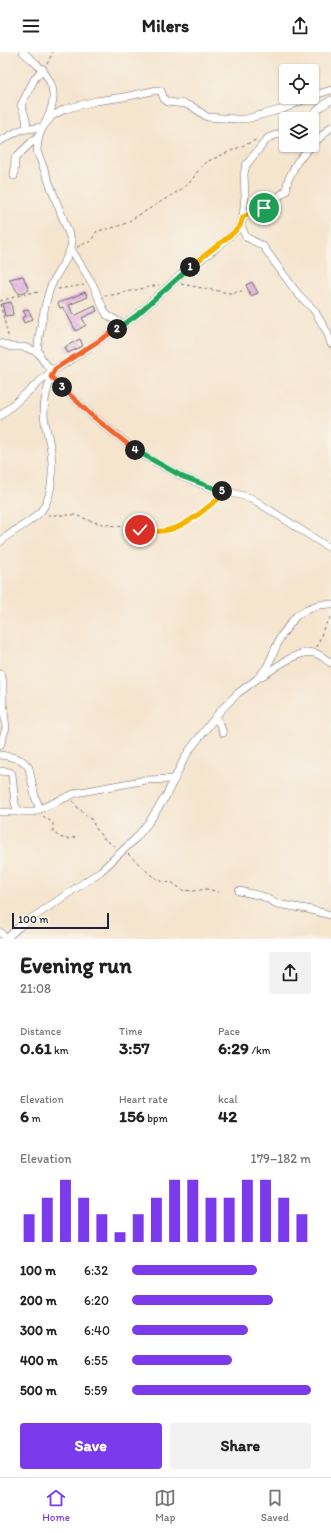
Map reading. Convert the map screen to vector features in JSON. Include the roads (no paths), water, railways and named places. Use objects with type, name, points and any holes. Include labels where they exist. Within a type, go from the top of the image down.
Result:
[{"type":"street","points":[[23,52],[43,69],[52,88],[53,99],[51,109],[37,141],[38,151],[72,237],[71,249],[53,281],[39,332],[39,353],[42,360],[90,414],[139,453],[183,477],[209,487],[251,498],[331,549]]},
{"type":"street","points":[[27,128],[26,119],[21,105],[35,78],[43,69]]},
{"type":"street","points":[[0,141],[20,130],[43,127],[52,116],[65,109],[96,101],[157,90],[161,91],[164,99],[168,102],[185,104],[207,117],[246,119],[283,109],[295,104]]},
{"type":"street","points":[[319,94],[331,90]]},
{"type":"street","points":[[316,112],[331,100]]},
{"type":"street","points":[[319,138],[331,127]]},
{"type":"street","points":[[0,416],[53,372],[137,315],[185,271],[216,248],[240,226],[243,217],[244,174],[246,165],[268,138],[279,134]]},
{"type":"street","points":[[14,176],[15,158],[39,135]]},
{"type":"street","points":[[243,217],[264,208],[286,191],[288,180],[296,162],[305,152]]},
{"type":"street","points":[[240,226],[246,237],[263,246],[297,293],[314,310],[327,332],[331,344]]},
{"type":"street","points":[[71,249],[89,278],[107,315],[124,325]]},
{"type":"street","points":[[0,343],[11,347],[22,346],[39,353]]},
{"type":"street","points":[[0,542],[35,517],[42,510],[47,500],[52,477],[51,452],[44,414],[46,392],[53,372]]},
{"type":"street","points":[[257,679],[267,667],[281,636],[296,616],[307,609],[318,605],[331,604]]},
{"type":"street","points":[[0,932],[6,939],[19,926],[101,871],[136,838],[149,822],[170,789],[184,759],[215,718],[238,692],[293,657],[304,653],[315,653],[331,663]]},
{"type":"street","points":[[0,674],[3,681],[3,702],[6,728],[0,746]]},
{"type":"street","points":[[215,718],[220,724],[223,733]]},
{"type":"street","points":[[0,755],[20,759],[29,768],[35,797],[40,809]]},
{"type":"street","points":[[0,771],[10,772],[12,774],[15,804],[19,812]]},
{"type":"street","points":[[0,812],[33,812],[70,795],[146,780],[175,778]]},
{"type":"street","points":[[239,891],[258,895],[277,904],[308,909],[331,915]]}]
